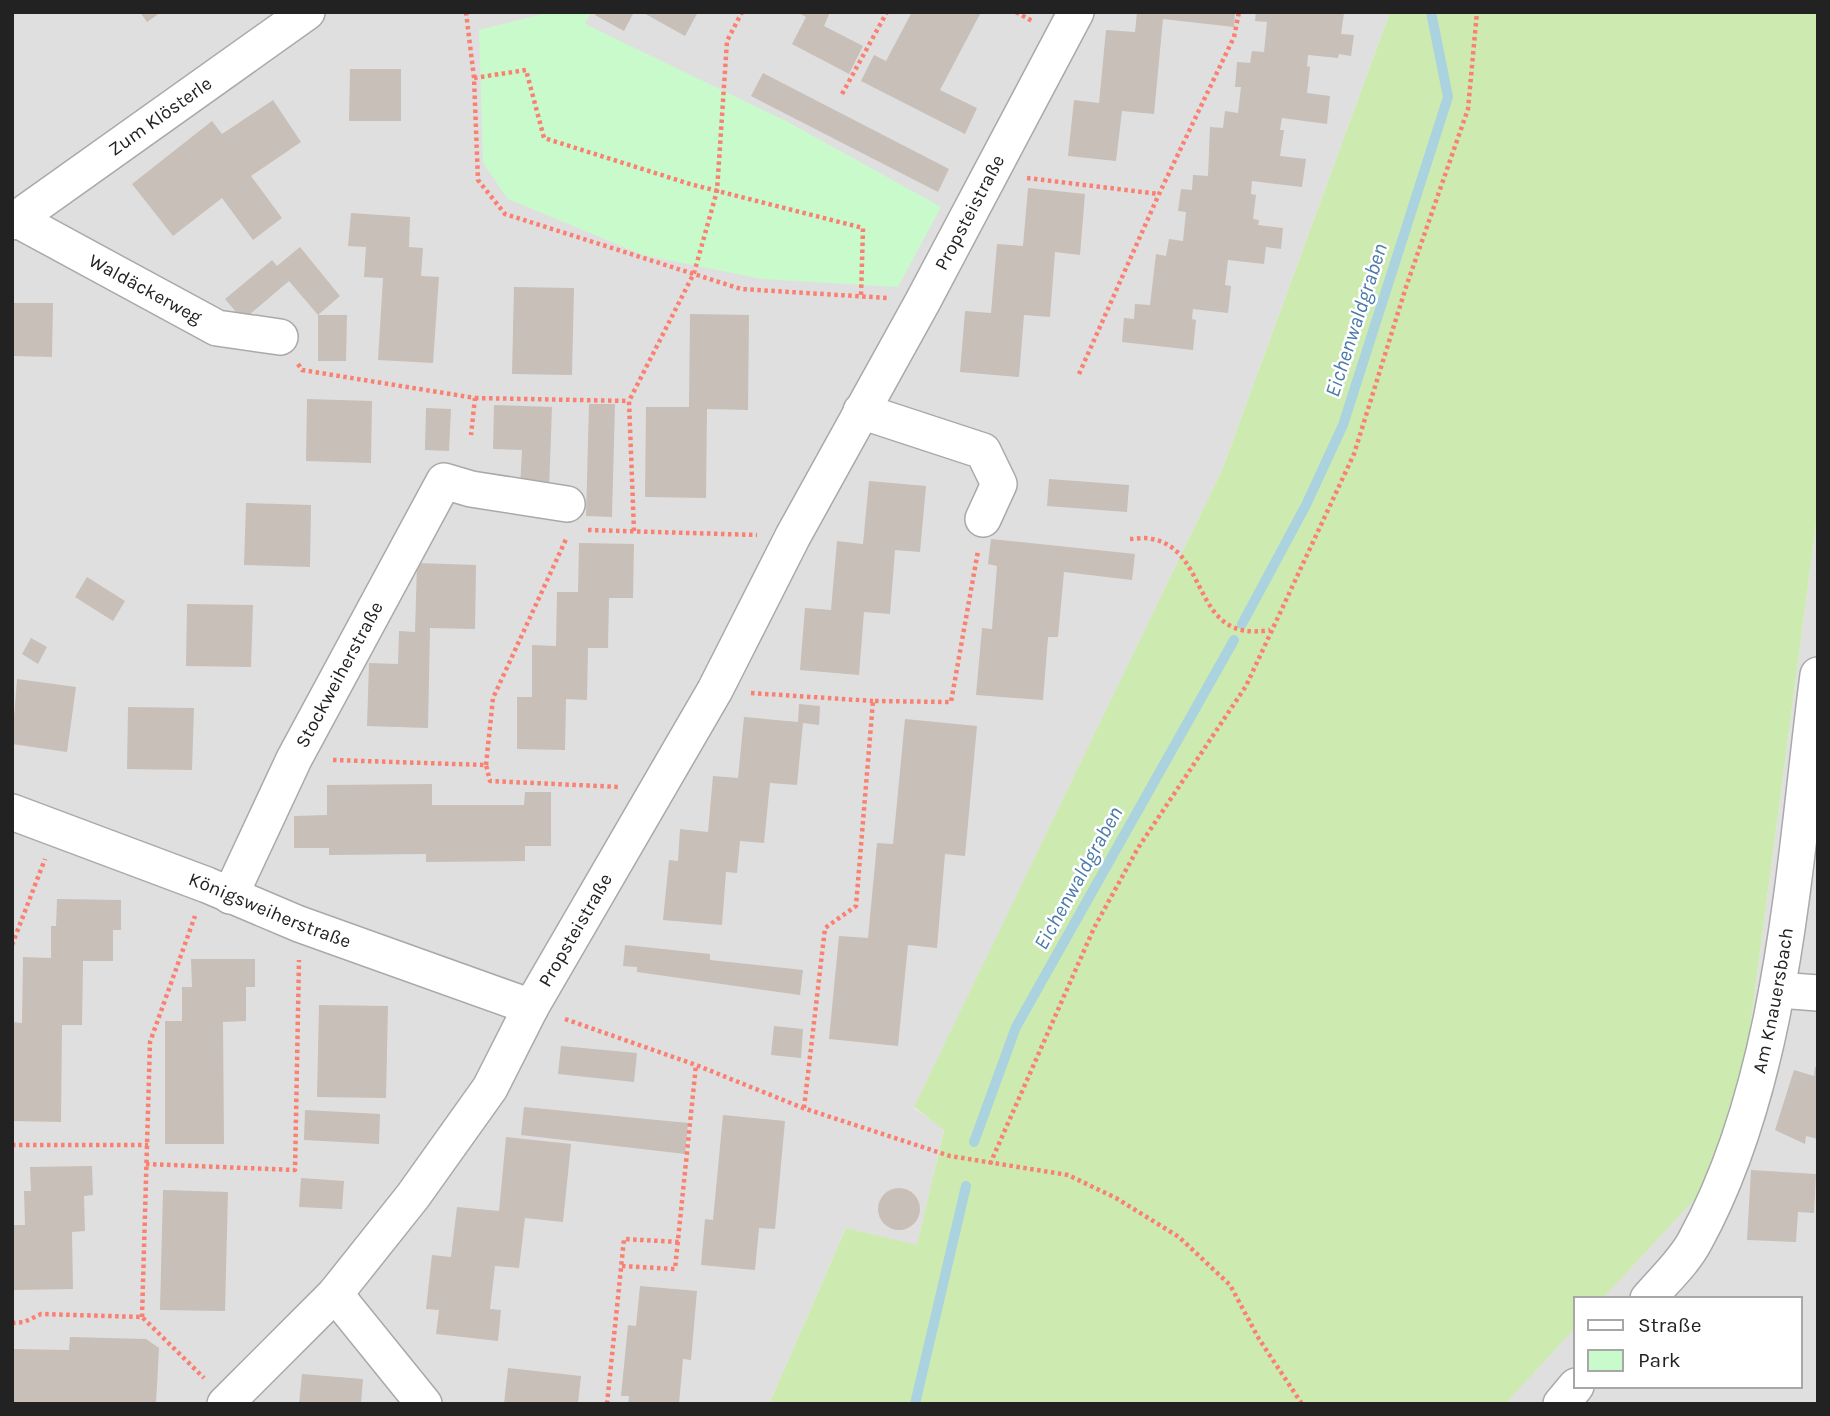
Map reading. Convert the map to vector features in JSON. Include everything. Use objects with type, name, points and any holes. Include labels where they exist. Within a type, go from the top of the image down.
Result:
[{"type":"street","name":"Zum Klösterle","points":[[14,221],[307,12]]},
{"type":"street","name":"Propsteistraße","points":[[226,1402],[335,1294],[413,1196],[490,1087],[531,1007],[556,968],[655,788],[715,690],[793,536],[923,301],[1076,12]]},
{"type":"street","name":"Waldäckerweg","points":[[14,221],[217,328],[280,337]]},
{"type":"street","points":[[861,411],[983,452],[999,484],[983,519]]},
{"type":"street","name":"Stockweiherstraße","points":[[218,890],[294,759],[444,481],[569,521]]},
{"type":"street","name":"Am Knauersbach","points":[[1650,1297],[1694,1244],[1737,1152],[1777,990],[1818,674]]},
{"type":"street","name":"Königsweiherstraße","points":[[12,812],[218,890],[299,924],[531,1007]]},
{"type":"street","points":[[1777,990],[1818,993]]},
{"type":"street","points":[[335,1294],[424,1404]]},
{"type":"street","points":[[1561,1404],[1574,1388]]},
{"type":"path","points":[[466,12],[474,78],[478,180],[505,214],[741,289],[923,301]]},
{"type":"path","points":[[634,531],[629,401],[694,273],[717,191],[727,41],[742,12]]},
{"type":"path","points":[[842,94],[887,12]]},
{"type":"path","points":[[1079,373],[1158,194],[1234,37],[1238,12]]},
{"type":"path","points":[[990,1164],[1094,929],[1138,848],[1246,686],[1270,629],[1354,454],[1406,287],[1468,109],[1477,12]]},
{"type":"path","points":[[474,78],[526,70],[544,138],[717,191],[863,229],[861,295]]},
{"type":"path","points":[[990,173],[1158,194]]},
{"type":"path","points":[[280,337],[302,370],[475,398],[629,401]]},
{"type":"path","points":[[471,435],[475,398]]},
{"type":"path","points":[[715,690],[873,701],[951,702],[983,519]]},
{"type":"path","points":[[655,788],[490,781],[486,765],[493,698],[570,530],[569,521],[634,531],[793,536]]},
{"type":"path","points":[[1130,539],[1153,539],[1183,556],[1202,596],[1231,628],[1251,633],[1270,629]]},
{"type":"path","points":[[803,1108],[825,928],[856,906],[873,701]]},
{"type":"path","points":[[294,759],[486,765]]},
{"type":"path","points":[[12,945],[57,828]]},
{"type":"path","points":[[142,1317],[150,1042],[218,890]]},
{"type":"path","points":[[146,1164],[295,1170],[299,924]]},
{"type":"path","points":[[531,1007],[696,1065],[803,1108],[950,1156],[1068,1175],[1116,1198],[1179,1237],[1230,1286],[1259,1339],[1302,1404]]},
{"type":"path","points":[[622,1266],[675,1269],[696,1065]]},
{"type":"path","points":[[12,1145],[148,1145]]},
{"type":"path","points":[[607,1404],[624,1239],[679,1242]]},
{"type":"path","points":[[12,1323],[24,1322],[41,1314],[142,1317],[226,1402]]},
{"type":"shaded area","points":[[12,12],[1390,12],[1222,470],[914,1108],[944,1129],[917,1246],[846,1228],[769,1404],[12,1404]]},
{"type":"shaded area","points":[[1818,509],[1818,1404],[1502,1404],[1574,1327],[1574,1388],[1802,1388],[1802,1297],[1603,1297],[1733,1158]]},
{"type":"green space","points":[[550,12],[591,12],[585,24],[786,121],[941,207],[898,287],[762,279],[643,255],[508,199],[483,163],[479,30]]},
{"type":"green space","points":[[1390,12],[1818,12],[1818,509],[1733,1158],[1604,1297],[1574,1297],[1574,1329],[1505,1404],[769,1404],[846,1228],[917,1245],[944,1130],[914,1107],[1222,470]]},
{"type":"building","points":[[140,12],[161,12],[147,22]]},
{"type":"building","points":[[596,12],[634,12],[624,31],[595,15]]},
{"type":"building","points":[[642,12],[698,12],[685,36]]},
{"type":"building","points":[[797,12],[830,12],[824,26],[863,46],[849,74],[792,44],[806,17]]},
{"type":"building","points":[[912,12],[980,14],[940,90],[977,108],[965,134],[861,81],[874,55],[886,61]]},
{"type":"building","points":[[1137,12],[1235,12],[1234,27],[1163,19],[1154,114],[1122,111],[1116,161],[1068,156],[1074,100],[1099,103],[1106,30],[1135,32]]},
{"type":"building","points":[[1256,12],[1344,13],[1341,34],[1354,35],[1351,56],[1339,54],[1338,58],[1308,55],[1307,66],[1310,67],[1307,93],[1330,96],[1327,124],[1282,118],[1280,130],[1284,130],[1280,156],[1306,159],[1302,187],[1252,181],[1251,194],[1256,195],[1253,219],[1259,220],[1258,225],[1283,228],[1281,249],[1266,247],[1264,264],[1228,260],[1225,285],[1231,286],[1228,313],[1193,309],[1192,319],[1196,320],[1193,350],[1122,342],[1124,318],[1134,319],[1135,304],[1150,305],[1156,254],[1166,256],[1169,239],[1183,241],[1186,212],[1178,211],[1181,189],[1192,190],[1193,175],[1208,176],[1210,127],[1223,128],[1225,111],[1238,113],[1241,87],[1235,87],[1237,62],[1250,63],[1252,51],[1264,52],[1267,22],[1255,21]]},
{"type":"building","points":[[350,69],[401,69],[401,121],[349,121]]},
{"type":"building","points":[[763,73],[949,169],[938,192],[751,96]]},
{"type":"building","points":[[273,100],[301,142],[251,176],[282,218],[253,240],[222,198],[173,236],[132,184],[212,121],[222,134]]},
{"type":"building","points":[[1028,188],[1085,194],[1080,255],[1055,252],[1050,317],[1024,315],[1019,377],[960,372],[965,311],[991,313],[997,244],[1023,246]]},
{"type":"building","points":[[351,213],[410,217],[409,247],[423,248],[421,276],[439,277],[433,363],[378,360],[383,278],[364,277],[366,247],[348,246]]},
{"type":"building","points":[[300,247],[340,296],[318,315],[289,281],[243,320],[225,299],[272,260],[277,266]]},
{"type":"building","points":[[514,287],[574,288],[572,375],[512,374]]},
{"type":"building","points":[[12,303],[53,303],[52,357],[12,356]]},
{"type":"building","points":[[690,314],[749,315],[748,410],[707,409],[706,498],[645,497],[646,407],[689,407]]},
{"type":"building","points":[[318,315],[347,315],[346,361],[318,361]]},
{"type":"building","points":[[307,399],[372,401],[371,463],[306,461]]},
{"type":"building","points":[[589,404],[615,404],[612,517],[586,516]]},
{"type":"building","points":[[494,405],[552,407],[549,491],[520,490],[522,450],[493,449]]},
{"type":"building","points":[[426,408],[451,409],[449,451],[425,450]]},
{"type":"building","points":[[1049,479],[1129,485],[1127,512],[1047,506]]},
{"type":"building","points":[[869,481],[926,486],[920,552],[895,550],[890,614],[864,612],[859,675],[800,670],[805,608],[831,610],[837,541],[863,544]]},
{"type":"building","points":[[246,503],[311,505],[310,567],[244,565]]},
{"type":"building","points":[[991,539],[1135,554],[1132,580],[1064,572],[1058,637],[1048,637],[1043,700],[976,695],[982,628],[992,629],[997,566],[988,564]]},
{"type":"building","points":[[579,543],[634,544],[633,598],[609,598],[608,648],[588,648],[587,700],[566,699],[565,750],[517,749],[517,697],[532,697],[532,645],[556,646],[557,592],[578,592]]},
{"type":"building","points":[[417,563],[476,565],[475,629],[430,628],[428,728],[367,726],[369,663],[398,664],[399,631],[415,632]]},
{"type":"building","points":[[87,577],[125,601],[113,621],[75,597]]},
{"type":"building","points":[[187,604],[253,605],[251,667],[186,666]]},
{"type":"building","points":[[31,638],[47,647],[38,664],[22,654]]},
{"type":"building","points":[[17,679],[76,687],[67,752],[12,744]]},
{"type":"building","points":[[799,704],[820,706],[819,725],[803,723],[797,785],[770,783],[764,843],[740,841],[737,873],[726,872],[722,925],[663,920],[669,860],[678,861],[680,829],[708,832],[713,776],[738,778],[744,717],[798,722]]},
{"type":"building","points":[[128,707],[194,708],[192,770],[127,769]]},
{"type":"building","points":[[905,719],[977,726],[965,856],[945,854],[937,948],[908,945],[898,1046],[829,1039],[839,936],[868,938],[877,843],[893,844]]},
{"type":"building","points":[[432,784],[432,805],[524,805],[525,792],[551,792],[551,846],[525,846],[525,861],[426,862],[426,854],[329,855],[329,848],[294,848],[294,816],[327,815],[327,785]]},
{"type":"building","points":[[57,899],[121,900],[121,930],[113,930],[113,961],[83,961],[82,1025],[62,1025],[61,1122],[12,1121],[12,1022],[22,1023],[23,957],[51,958],[51,926],[56,926]]},
{"type":"building","points":[[625,945],[710,954],[710,960],[803,970],[800,995],[637,972],[637,967],[623,966]]},
{"type":"building","points":[[191,959],[255,959],[255,987],[246,987],[246,1021],[223,1022],[224,1144],[165,1144],[165,1021],[182,1021],[182,987],[192,987]]},
{"type":"building","points":[[319,1005],[388,1006],[386,1098],[317,1097]]},
{"type":"building","points":[[774,1026],[803,1029],[801,1058],[771,1055]]},
{"type":"building","points":[[561,1046],[637,1053],[634,1082],[558,1074]]},
{"type":"building","points":[[1815,1067],[1818,1068],[1818,1139],[1806,1136],[1805,1144],[1775,1130],[1794,1070],[1814,1076]]},
{"type":"building","points":[[524,1107],[688,1123],[685,1154],[521,1135]]},
{"type":"building","points":[[305,1110],[380,1114],[379,1144],[304,1140]]},
{"type":"building","points":[[723,1115],[785,1121],[775,1229],[759,1228],[755,1270],[701,1265],[705,1219],[713,1220]]},
{"type":"building","points":[[506,1137],[571,1144],[563,1222],[525,1218],[519,1268],[495,1266],[490,1309],[501,1310],[498,1341],[436,1334],[439,1310],[426,1309],[432,1255],[451,1257],[457,1207],[499,1211]]},
{"type":"building","points":[[92,1166],[93,1195],[84,1196],[85,1231],[72,1232],[73,1289],[14,1290],[13,1225],[25,1225],[24,1191],[31,1191],[30,1167]]},
{"type":"building","points":[[1751,1170],[1816,1174],[1814,1213],[1798,1212],[1796,1242],[1747,1240]]},
{"type":"building","points":[[301,1178],[344,1181],[342,1209],[299,1207]]},
{"type":"building","points":[[899,1188],[914,1194],[920,1209],[914,1224],[899,1230],[884,1224],[878,1209],[884,1194]]},
{"type":"building","points":[[163,1190],[228,1192],[225,1311],[160,1310]]},
{"type":"building","points":[[640,1286],[697,1291],[691,1360],[683,1359],[679,1404],[628,1404],[629,1396],[621,1396],[628,1325],[636,1326]]},
{"type":"building","points":[[70,1337],[146,1339],[159,1348],[156,1404],[12,1404],[12,1349],[69,1350]]},
{"type":"building","points":[[508,1368],[581,1376],[578,1404],[504,1404]]},
{"type":"building","points":[[302,1374],[363,1379],[361,1404],[299,1404]]},
{"type":"waterway","name":"Eichenwaldgraben","points":[[1242,624],[1306,505],[1343,425],[1448,97],[1431,12]]},
{"type":"waterway","name":"Eichenwaldgraben","points":[[974,1142],[1016,1027],[1234,640]]},
{"type":"waterway","name":"Eichenwaldgraben","points":[[915,1404],[966,1186]]}]
